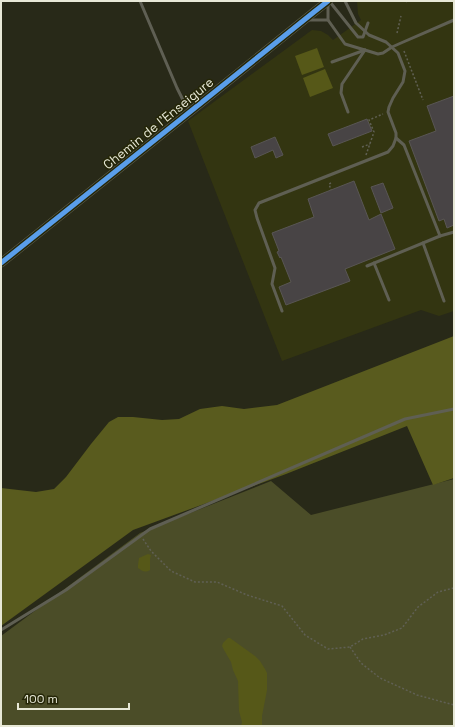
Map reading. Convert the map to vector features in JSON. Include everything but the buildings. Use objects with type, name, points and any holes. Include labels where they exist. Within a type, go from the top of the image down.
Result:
[{"type":"street","name":"Chemin de l'Enseigure","points":[[1,263],[328,1]]},
{"type":"lane","points":[[140,1],[177,88],[184,102],[191,111]]},
{"type":"lane","points":[[328,1],[328,20],[345,44],[378,54],[454,20]]},
{"type":"lane","points":[[328,1],[358,37],[363,37],[368,23]]},
{"type":"lane","points":[[282,311],[272,284],[275,268],[255,210],[259,203],[388,152],[393,146],[396,138],[396,133],[388,112],[393,98],[403,82],[405,71],[398,53],[386,42],[365,32],[356,23],[345,1]]},
{"type":"lane","points":[[303,20],[328,20]]},
{"type":"lane","points":[[332,62],[365,50]]},
{"type":"lane","points":[[348,112],[341,92],[342,84],[365,50]]},
{"type":"lane","points":[[396,138],[404,145],[440,236]]},
{"type":"lane","points":[[367,266],[440,236],[454,232]]},
{"type":"lane","points":[[423,243],[444,301]]},
{"type":"lane","points":[[374,263],[389,300]]},
{"type":"lane","points":[[1,630],[66,590],[157,526],[405,419],[454,409]]},
{"type":"path","points":[[397,33],[401,16]]},
{"type":"path","points":[[404,51],[423,100]]},
{"type":"path","points":[[365,158],[374,132],[369,120],[383,114]]},
{"type":"path","points":[[362,146],[370,144]]},
{"type":"path","points":[[331,183],[329,184],[331,190]]},
{"type":"path","points":[[141,536],[152,551],[171,571],[195,582],[217,582],[282,606],[305,635],[328,649],[350,647],[363,638],[384,635],[402,628],[418,606],[438,592],[454,588]]},
{"type":"path","points":[[350,647],[361,663],[380,678],[418,695],[454,706]]},
{"type":"shaded area","points":[[357,1],[454,1],[454,311],[439,316],[421,310],[282,361],[188,121],[312,30],[321,31],[333,40],[361,20],[358,14]]},
{"type":"shaded area","points":[[317,48],[324,67],[302,75],[295,56]]},
{"type":"shaded area","points":[[325,69],[333,88],[310,97],[303,78]]},
{"type":"shaded area","points":[[454,336],[454,478],[433,485],[407,426],[286,474],[133,530],[1,626],[1,488],[36,492],[54,489],[66,477],[109,422],[118,417],[162,420],[179,419],[200,409],[222,406],[244,409],[277,405]]},
{"type":"shaded area","points":[[454,479],[454,726],[1,726],[1,636],[140,533],[271,481],[311,515]]},
{"type":"shaded area","points":[[148,554],[151,555],[150,570],[141,570],[138,568],[139,558]]},
{"type":"shaded area","points":[[228,638],[255,656],[260,661],[267,673],[267,690],[262,716],[262,726],[241,726],[242,722],[239,711],[238,681],[231,662],[222,646]]},
{"type":"cycle path","points":[[1,263],[328,1]]}]
